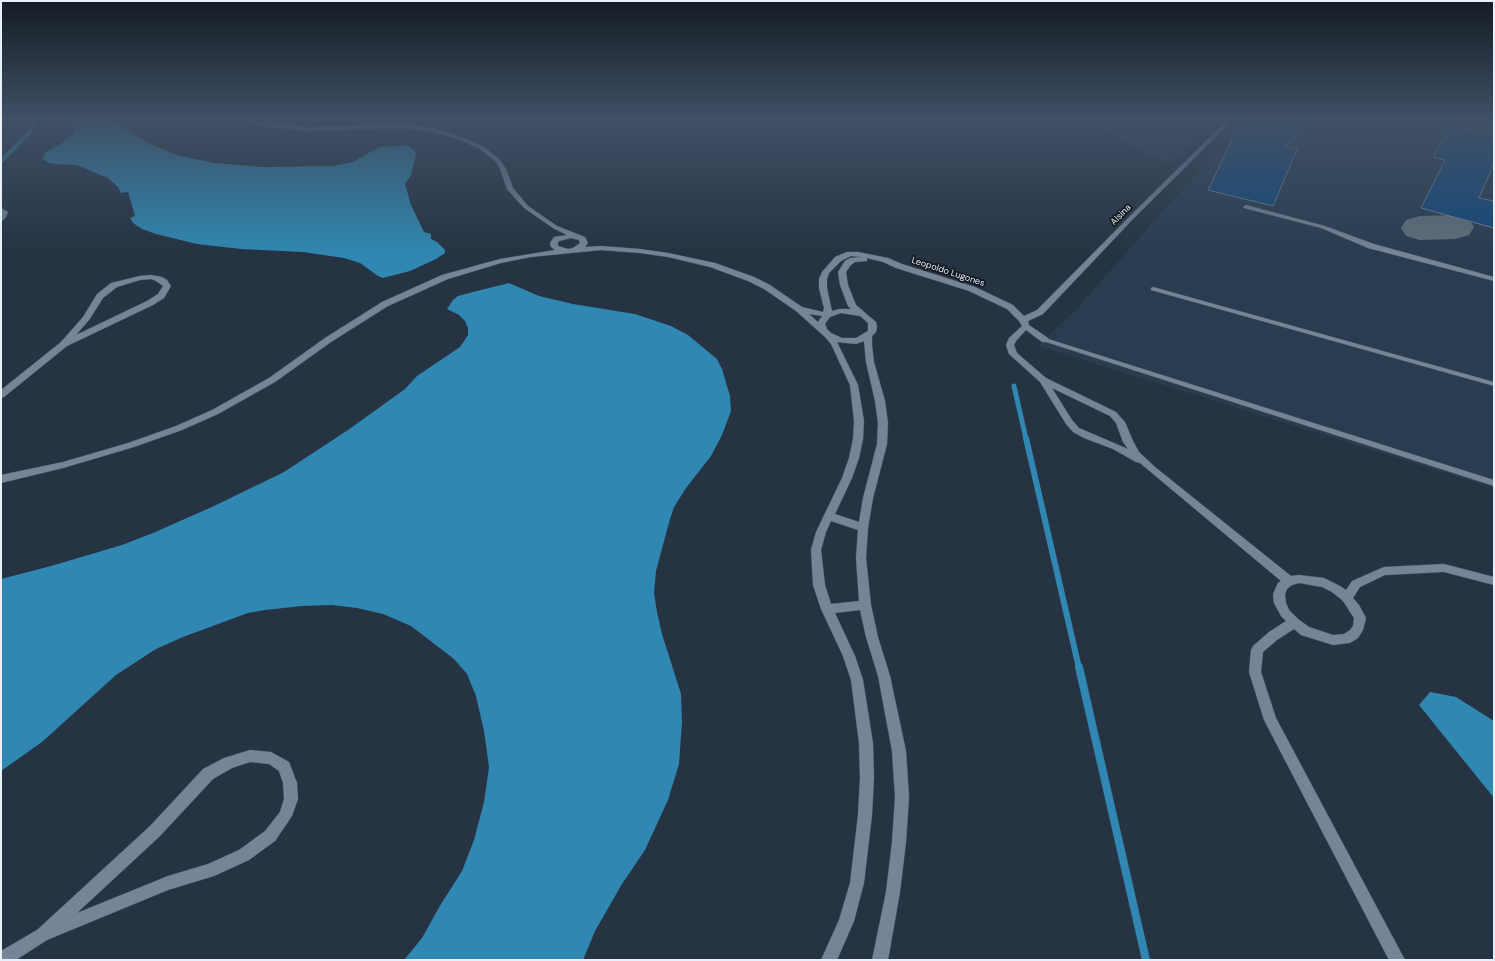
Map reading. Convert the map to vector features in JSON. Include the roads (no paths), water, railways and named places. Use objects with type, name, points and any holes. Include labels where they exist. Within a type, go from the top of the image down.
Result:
[{"type":"street","points":[[500,165],[504,169],[510,189],[517,199],[539,218],[601,248]]},
{"type":"street","name":"Alsina","points":[[1043,380],[1013,354],[1010,345],[1012,340],[1024,323],[1040,312],[1184,165]]},
{"type":"street","points":[[1246,206],[1323,227],[1371,246],[1494,279]]},
{"type":"street","points":[[1,210],[5,212],[1,220]]},
{"type":"street","points":[[555,227],[557,232],[554,243],[557,249],[564,251]]},
{"type":"street","points":[[532,255],[561,238],[575,236]]},
{"type":"street","points":[[575,250],[582,246],[584,241]]},
{"type":"street","points":[[1,478],[91,458],[179,428],[214,412],[258,388],[328,340],[385,304],[407,293],[445,277],[471,269],[532,255],[601,248],[668,255],[712,265],[751,279],[783,297],[834,338],[856,341],[868,336]]},
{"type":"street","points":[[829,960],[846,921],[857,883],[865,815],[867,778],[866,743],[857,680],[849,656],[827,609],[819,585],[816,550],[821,532],[847,478],[854,458],[858,439],[859,421],[854,385],[835,344],[821,324],[827,315],[828,308],[823,288],[823,279],[832,264],[838,259],[850,254],[858,254],[885,260],[899,266]]},
{"type":"street","points":[[880,960],[893,892],[899,842],[902,797],[899,752],[892,711],[865,605],[861,558],[863,528],[868,498],[882,444],[883,423],[880,401],[870,362],[868,345],[868,336],[873,327],[872,322],[852,306],[844,285],[842,272],[844,267],[853,260],[858,259],[899,266]]},
{"type":"street","name":"Leopoldo Lugones","points":[[899,266],[972,289],[1010,308],[1024,323],[1045,340]]},
{"type":"street","points":[[1,395],[64,344],[150,303],[165,291],[167,286],[159,279],[151,277],[140,278],[114,285],[100,296],[86,318],[64,344]]},
{"type":"street","points":[[799,309],[827,315],[848,311],[863,314]]},
{"type":"street","points":[[1043,380],[1068,422],[1076,430],[1133,456],[1152,469]]},
{"type":"street","points":[[1043,380],[1113,414],[1120,422],[1128,442],[1136,454],[1152,469],[1289,581]]},
{"type":"street","points":[[1,475],[24,473]]},
{"type":"street","points":[[828,516],[863,528]]},
{"type":"street","points":[[1347,598],[1356,584],[1384,571],[1444,568],[1494,581]]},
{"type":"street","points":[[1299,579],[1324,583],[1347,598],[1355,608],[1360,618],[1360,627],[1354,634],[1346,639],[1333,640],[1305,631],[1294,622],[1285,613],[1280,603],[1279,594],[1282,586],[1289,581],[1299,579]]},
{"type":"street","points":[[827,609],[865,605]]},
{"type":"street","points":[[1294,622],[1273,636],[1257,650],[1255,672],[1259,686],[1270,720],[1381,927],[1397,960]]},
{"type":"street","points":[[1,960],[42,935],[168,883],[209,871],[244,854],[270,836],[285,816],[291,799],[290,782],[284,767],[271,758],[250,756],[229,762],[208,774],[155,831],[42,935]]},
{"type":"lane","points":[[1153,289],[1494,384]]},
{"type":"lane","points":[[1045,340],[1494,483]]},
{"type":"water","points":[[74,165],[236,165],[262,167],[413,165],[411,175],[405,184],[411,205],[424,232],[431,234],[431,239],[437,242],[445,250],[445,253],[436,259],[410,271],[383,278],[360,263],[344,258],[303,252],[241,249],[197,244],[142,229],[133,223],[130,218],[135,216],[128,192],[121,193],[118,187],[108,178]]},
{"type":"water","points":[[509,283],[539,296],[573,304],[635,314],[671,326],[688,335],[717,359],[722,369],[730,396],[731,411],[722,435],[711,456],[686,488],[674,507],[656,571],[654,593],[657,612],[662,634],[681,694],[682,722],[679,764],[668,800],[645,850],[622,884],[595,931],[583,960],[404,960],[422,938],[462,871],[474,840],[484,802],[489,767],[484,731],[476,696],[467,674],[454,659],[411,626],[383,614],[357,608],[332,605],[302,606],[265,610],[248,613],[183,637],[156,649],[116,675],[42,742],[1,771],[1,579],[122,545],[214,506],[284,472],[348,430],[405,389],[417,376],[460,347],[468,335],[468,328],[465,321],[459,315],[447,309],[453,300],[458,296]]},
{"type":"water","points":[[1430,692],[1456,697],[1494,721],[1494,798],[1419,705]]},
{"type":"waterway","points":[[1014,386],[1026,439]]},
{"type":"waterway","points":[[1026,438],[1079,668]]},
{"type":"waterway","points":[[1079,667],[1146,960]]}]
